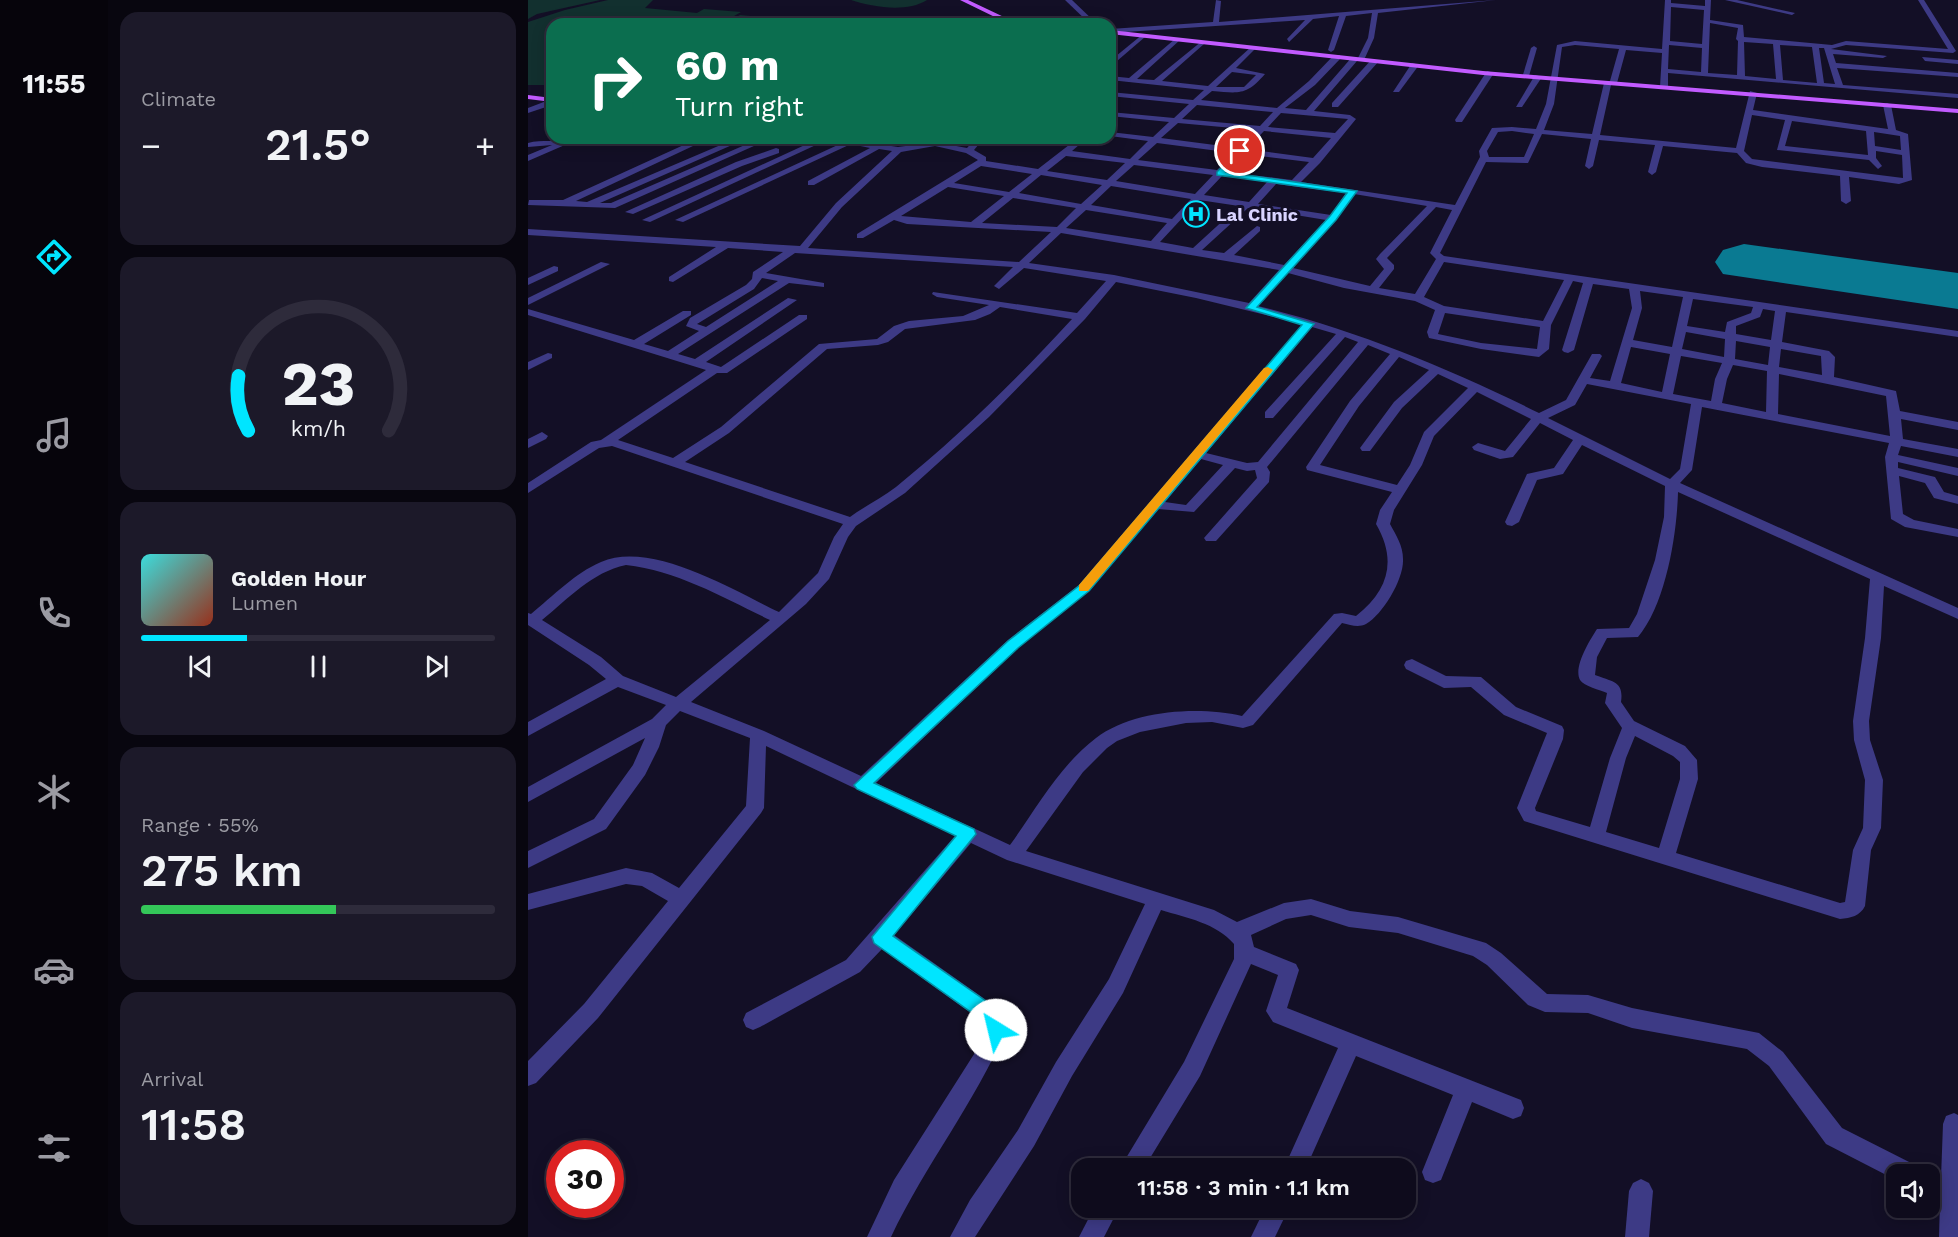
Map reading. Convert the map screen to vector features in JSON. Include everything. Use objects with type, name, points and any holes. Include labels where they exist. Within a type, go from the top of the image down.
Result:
[{"type":"main road","points":[[963,0],[1001,18]]},
{"type":"main road","points":[[1116,32],[1490,73],[1958,111]]},
{"type":"main road","points":[[538,98],[546,100]]},
{"type":"street","points":[[1068,0],[1088,18]]},
{"type":"street","points":[[1216,23],[1218,0]]},
{"type":"street","points":[[1116,31],[1375,12],[1493,0]]},
{"type":"street","points":[[1704,75],[1708,0]]},
{"type":"street","points":[[1728,0],[1792,13]]},
{"type":"street","points":[[1912,58],[1958,61],[1921,0]]},
{"type":"street","points":[[1664,87],[1668,3],[1708,8]]},
{"type":"street","points":[[1263,11],[1265,20]]},
{"type":"street","points":[[1309,112],[1357,59],[1371,38],[1375,12]]},
{"type":"street","points":[[1331,50],[1343,14]]},
{"type":"street","points":[[1289,40],[1311,17]]},
{"type":"street","points":[[1707,21],[1741,26],[1739,39],[1741,78]]},
{"type":"street","points":[[1116,60],[1143,36]]},
{"type":"street","points":[[1739,39],[1815,45],[1861,55],[1893,57],[1889,46]]},
{"type":"street","points":[[1131,80],[1177,40]]},
{"type":"street","points":[[1776,42],[1780,82]]},
{"type":"street","points":[[1157,82],[1202,43]]},
{"type":"street","points":[[1485,158],[1525,161],[1540,131],[1556,79],[1559,46],[1564,43],[1666,51]]},
{"type":"street","points":[[1666,43],[1705,46]]},
{"type":"street","points":[[1828,49],[1838,43],[1953,51]]},
{"type":"street","points":[[1858,44],[1866,68]]},
{"type":"street","points":[[1815,45],[1821,86]]},
{"type":"street","points":[[1589,166],[1595,137],[1623,47]]},
{"type":"street","points":[[999,286],[1158,140],[1198,102],[1209,88],[1253,48]]},
{"type":"street","points":[[1525,76],[1534,48]]},
{"type":"street","points":[[1119,49],[1127,50]]},
{"type":"street","points":[[1828,49],[1840,87]]},
{"type":"street","points":[[1153,244],[1198,199],[1280,109],[1337,57]]},
{"type":"street","points":[[1931,60],[1942,95]]},
{"type":"street","points":[[1335,105],[1375,61]]},
{"type":"street","points":[[1396,90],[1415,65]]},
{"type":"street","points":[[1833,65],[1900,68],[1958,75]]},
{"type":"street","points":[[1900,68],[1913,92]]},
{"type":"street","points":[[1116,79],[1243,91],[1261,74],[1229,69]]},
{"type":"street","points":[[1665,71],[1958,96]]},
{"type":"street","points":[[1459,120],[1490,73]]},
{"type":"street","points":[[1519,105],[1538,77]]},
{"type":"street","points":[[1740,151],[1753,93]]},
{"type":"street","points":[[1116,94],[1319,113],[1352,119],[1296,183]]},
{"type":"street","points":[[1116,108],[1131,95]]},
{"type":"street","points":[[528,99],[538,98]]},
{"type":"street","points":[[528,111],[546,104]]},
{"type":"street","points":[[1887,105],[1892,131]]},
{"type":"street","points":[[1748,112],[1904,134],[1908,180],[1749,161],[1740,151],[1540,131],[1497,129],[1483,151],[1485,158],[1435,253],[1441,259],[1957,336]]},
{"type":"street","points":[[1297,132],[1319,113]]},
{"type":"street","points":[[1116,114],[1338,136]]},
{"type":"street","points":[[1789,118],[1780,148],[1872,158]]},
{"type":"street","points":[[1870,128],[1872,158],[1878,168],[1878,178]]},
{"type":"street","points":[[1116,135],[1317,161]]},
{"type":"street","points":[[528,145],[546,142]]},
{"type":"street","points":[[530,157],[562,144]]},
{"type":"street","points":[[529,203],[551,205],[567,201],[693,144]]},
{"type":"street","points":[[588,205],[730,144]]},
{"type":"street","points":[[567,201],[600,207],[612,206],[754,144]]},
{"type":"street","points":[[630,213],[789,144]]},
{"type":"street","points":[[647,220],[815,144]]},
{"type":"street","points":[[680,220],[846,144]]},
{"type":"street","points":[[860,236],[980,164],[983,159],[969,151],[935,144],[898,150],[861,144]]},
{"type":"street","points":[[969,151],[975,144]]},
{"type":"street","points":[[973,225],[1076,144]]},
{"type":"street","points":[[1652,172],[1659,144]]},
{"type":"street","points":[[811,183],[877,147]]},
{"type":"street","points":[[1872,148],[1906,153]]},
{"type":"street","points":[[757,274],[800,248],[839,205],[898,150]]},
{"type":"street","points":[[1066,153],[1296,183],[1458,208]]},
{"type":"street","points":[[530,157],[544,160],[534,167]]},
{"type":"street","points":[[980,164],[1038,175],[1333,218]]},
{"type":"street","points":[[1844,174],[1846,201]]},
{"type":"street","points":[[1195,251],[1248,206],[1274,180]]},
{"type":"street","points":[[946,184],[1175,222]]},
{"type":"street","points":[[1250,308],[1333,218],[1353,191]]},
{"type":"street","points":[[1150,200],[1158,193]]},
{"type":"street","points":[[1372,290],[1389,268],[1389,265],[1381,259],[1383,256],[1434,204]]},
{"type":"street","points":[[1134,215],[1142,208]]},
{"type":"street","points":[[893,218],[907,221],[1060,230],[1227,256],[1288,269],[1344,285],[1418,298],[1441,309],[1546,325]]},
{"type":"street","points":[[1227,256],[1257,229]]},
{"type":"street","points":[[528,232],[800,248],[1022,265],[1114,278],[1250,308],[1365,341],[1397,353],[1581,438],[1672,484],[1958,614]]},
{"type":"street","points":[[673,279],[728,244]]},
{"type":"street","points":[[1418,298],[1441,259]]},
{"type":"street","points":[[528,302],[605,264]]},
{"type":"street","points":[[528,282],[554,269]]},
{"type":"street","points":[[757,274],[820,285]]},
{"type":"street","points":[[707,330],[691,326],[694,320],[750,287],[757,280],[757,274]]},
{"type":"street","points":[[528,795],[668,713],[781,619],[820,581],[844,531],[852,522],[898,491],[1001,397],[1081,317],[1114,278]]},
{"type":"street","points":[[1441,309],[1432,335],[1492,348],[1540,353],[1546,325],[1570,278]]},
{"type":"street","points":[[669,355],[788,279]]},
{"type":"street","points":[[1568,350],[1589,281]]},
{"type":"street","points":[[1614,387],[1629,343],[1637,308],[1634,288]]},
{"type":"street","points":[[937,294],[1081,317]]},
{"type":"street","points":[[1667,396],[1688,296]]},
{"type":"street","points":[[755,300],[781,308]]},
{"type":"street","points":[[695,364],[792,300]]},
{"type":"street","points":[[674,463],[725,429],[823,346],[840,342],[881,342],[901,327],[974,318],[987,314],[997,304]]},
{"type":"street","points":[[1716,406],[1721,379],[1728,361],[1731,324],[1756,315],[1759,306]]},
{"type":"street","points":[[1772,416],[1773,370],[1781,309]]},
{"type":"street","points":[[528,312],[715,369],[730,369],[803,317]]},
{"type":"street","points":[[634,345],[687,313]]},
{"type":"street","points":[[862,785],[1013,644],[1084,588],[1309,324]]},
{"type":"street","points":[[1682,328],[1827,354],[1828,379]]},
{"type":"street","points":[[1269,414],[1342,334]]},
{"type":"street","points":[[1259,466],[1315,404],[1335,375],[1365,341]]},
{"type":"street","points":[[1629,343],[1828,379],[1892,394],[1896,414],[1897,439],[1892,463],[1894,506],[1897,518],[1910,524],[1958,533]]},
{"type":"street","points":[[1397,353],[1354,404],[1312,466],[1314,469],[1400,490]]},
{"type":"street","points":[[528,367],[548,356]]},
{"type":"street","points":[[1478,447],[1507,455],[1538,418],[1571,402],[1596,356]]},
{"type":"street","points":[[528,489],[595,445],[606,442],[715,369]]},
{"type":"street","points":[[1366,448],[1398,405],[1436,370]]},
{"type":"street","points":[[1585,380],[1897,439],[1958,453]]},
{"type":"street","points":[[1013,855],[1073,775],[1100,744],[1111,736],[1131,728],[1188,718],[1209,716],[1247,721],[1339,618],[1353,621],[1362,619],[1386,593],[1398,570],[1392,543],[1383,524],[1416,465],[1428,435],[1475,388]]},
{"type":"street","points":[[1665,858],[1689,779],[1689,760],[1679,751],[1629,726],[1613,703],[1615,690],[1588,679],[1586,673],[1598,636],[1608,632],[1633,633],[1642,624],[1664,555],[1671,517],[1672,484],[1686,470],[1698,403]]},
{"type":"street","points":[[1896,414],[1958,426]]},
{"type":"street","points":[[528,444],[542,436]]},
{"type":"street","points":[[1512,522],[1532,477],[1558,471],[1581,438]]},
{"type":"street","points":[[606,442],[622,444],[852,522]]},
{"type":"street","points":[[1196,454],[1231,464],[1259,466],[1264,472],[1264,479],[1211,538]]},
{"type":"street","points":[[1892,463],[1958,472]]},
{"type":"street","points":[[1892,463],[1925,478],[1933,484],[1939,495],[1958,500]]},
{"type":"street","points":[[1155,505],[1189,508],[1231,464]]},
{"type":"street","points":[[781,619],[666,567],[628,561],[604,565],[531,619],[668,713],[758,735],[1013,855],[1214,918],[1236,932],[1244,941],[1245,953],[1192,1070],[1137,1158]]},
{"type":"street","points":[[1412,665],[1444,682],[1475,681],[1510,711],[1555,729],[1555,739],[1526,812],[1596,837],[1840,911],[1854,908],[1862,850],[1872,828],[1874,780],[1863,740],[1861,721],[1873,638],[1877,576]]},
{"type":"street","points":[[528,730],[617,680]]},
{"type":"street","points":[[528,860],[600,824],[639,770],[668,713]]},
{"type":"street","points":[[1596,837],[1629,726]]},
{"type":"street","points":[[528,1076],[591,1011],[755,808],[758,735]]},
{"type":"street","points":[[753,1020],[853,966],[968,834]]},
{"type":"street","points":[[528,902],[616,878],[634,876],[682,899]]},
{"type":"street","points":[[962,1237],[973,1216],[1026,1138],[1064,1069],[1116,986],[1156,901]]},
{"type":"street","points":[[1236,932],[1284,911],[1311,908],[1330,911],[1349,919],[1398,925],[1479,949],[1494,959],[1535,998],[1545,1003],[1588,1004],[1643,1020],[1752,1040],[1776,1059],[1834,1136],[1889,1164]]},
{"type":"street","points":[[879,1237],[902,1188],[983,1058],[996,1030],[989,1014],[880,937]]},
{"type":"street","points":[[1245,953],[1289,970],[1276,1004],[1276,1011],[1280,1015],[1513,1108]]},
{"type":"street","points":[[1300,1158],[1352,1042]]},
{"type":"street","points":[[1433,1172],[1467,1088]]},
{"type":"street","points":[[1951,1237],[1954,1124]]},
{"type":"street","points":[[1940,1190],[1952,1196]]},
{"type":"street","points":[[1637,1237],[1641,1191]]},
{"type":"street","points":[[1091,1237],[1101,1218]]},
{"type":"street","points":[[1263,1237],[1272,1218]]},
{"type":"green space","points":[[528,0],[600,0],[537,14],[528,19]]},
{"type":"green space","points":[[608,0],[653,0],[645,8],[697,13],[704,9],[741,12],[730,18],[546,18],[546,85],[528,85],[528,22]]},
{"type":"green space","points":[[851,0],[927,0],[900,8],[889,8]]},
{"type":"green space","points":[[740,15],[771,18],[735,18]]},
{"type":"runway","points":[[1744,262],[1958,291]]},
{"type":"slow traffic","points":[[1084,588],[1268,370]]},
{"type":"place","name":"Lal Clinic","points":[[1196,214]]},
{"type":"route","points":[[996,1030],[995,1022],[989,1014],[938,975],[880,937],[968,834],[862,785],[1013,644],[1084,588],[1309,324],[1250,308],[1333,218],[1353,191],[1220,173],[1240,151]]}]
